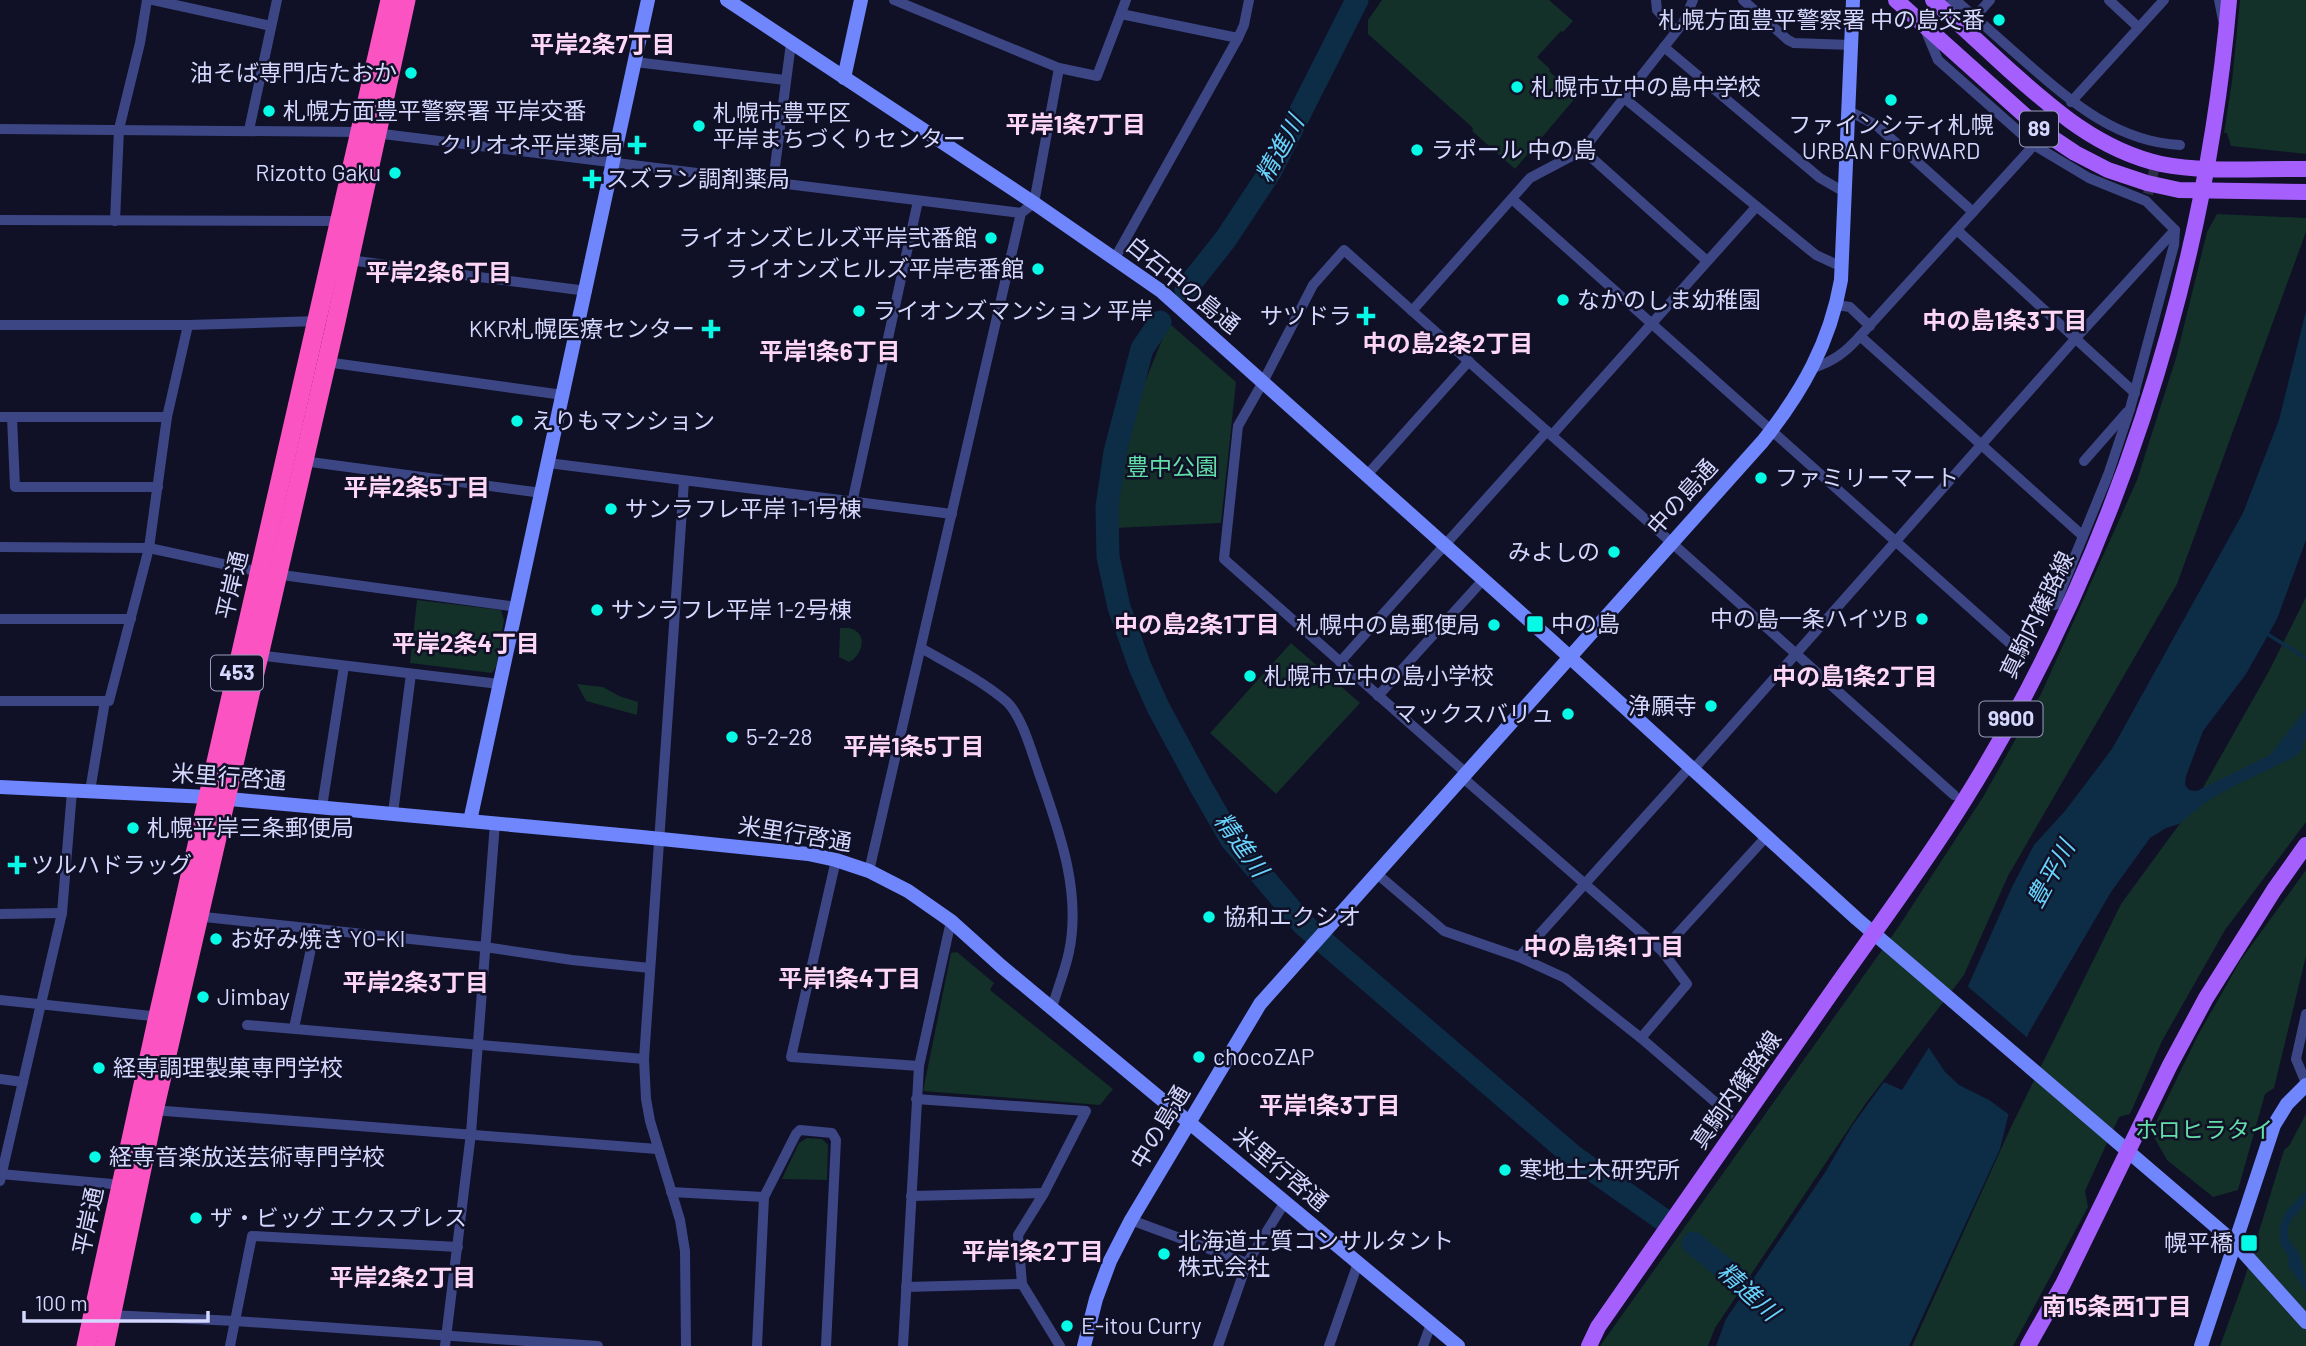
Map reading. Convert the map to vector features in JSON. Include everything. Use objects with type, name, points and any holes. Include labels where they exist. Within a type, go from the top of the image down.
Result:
[{"type":"highway","name":"平岸通","points":[[86,1346],[102,1313],[166,1017],[326,323],[368,132],[390,0]]},
{"type":"highway","name":"平岸通","points":[[368,132],[406,0]]},
{"type":"highway","name":"平岸通","points":[[295,459],[326,362],[326,323],[349,260],[348,223]]},
{"type":"highway","name":"平岸通","points":[[102,1313],[105,1346]]},
{"type":"main road","name":"89","points":[[1896,0],[2042,131],[2075,153],[2109,170],[2147,183],[2201,191],[2306,192]]},
{"type":"main road","name":"真駒内篠路線","points":[[1589,1346],[1598,1327],[1880,939],[1963,803],[2048,648],[2096,543],[2139,434],[2168,337],[2201,191],[2214,168],[2213,135],[2229,0]]},
{"type":"main road","name":"89","points":[[1936,3],[2053,110],[2084,132],[2116,149],[2161,164],[2214,168],[2306,169]]},
{"type":"main road","points":[[2028,1346],[2063,1284],[2206,998],[2274,890],[2306,845]]},
{"type":"street","points":[[115,221],[118,129],[147,0]]},
{"type":"street","points":[[153,0],[271,26]]},
{"type":"street","points":[[248,130],[277,0]]},
{"type":"street","points":[[470,821],[648,0]]},
{"type":"street","name":"白石中の島通","points":[[727,0],[1034,203],[1161,291],[1880,939]]},
{"type":"street","points":[[844,78],[861,0]]},
{"type":"street","points":[[894,0],[1059,68],[1097,76],[1126,0]]},
{"type":"street","points":[[1115,258],[1238,38],[1249,0]]},
{"type":"street","points":[[1656,0],[1657,10],[1676,31]]},
{"type":"street","points":[[1412,311],[1530,178],[1583,150],[1683,23],[1693,0]]},
{"type":"street","points":[[1743,0],[1794,43],[1852,45]]},
{"type":"street","name":"中の島通","points":[[1084,1346],[1102,1280],[1131,1220],[1260,1004],[1771,431],[1793,402],[1813,368],[1828,333],[1842,267],[1853,0]]},
{"type":"street","points":[[1975,17],[1990,0]]},
{"type":"street","points":[[2109,0],[2138,27]]},
{"type":"street","points":[[2071,102],[2164,0]]},
{"type":"street","points":[[2219,0],[2226,34]]},
{"type":"street","points":[[1936,3],[1959,4],[2071,102],[2111,126],[2160,148],[2180,145]]},
{"type":"street","points":[[1121,14],[1238,38]]},
{"type":"street","points":[[1922,22],[1938,60],[2034,145],[2089,178],[2147,198],[2175,230],[2174,245],[2130,409],[2108,475],[2055,605]]},
{"type":"street","points":[[773,182],[791,43]]},
{"type":"street","points":[[1664,47],[1820,178],[1846,193]]},
{"type":"street","points":[[635,62],[785,80]]},
{"type":"street","points":[[869,871],[1021,213],[1034,203],[1059,68]]},
{"type":"street","points":[[1624,97],[1816,255],[1842,267]]},
{"type":"street","points":[[1849,111],[1875,125],[1973,212]]},
{"type":"street","points":[[0,129],[368,132],[1021,213]]},
{"type":"street","points":[[1813,368],[1833,362],[1847,351],[2034,145]]},
{"type":"street","points":[[1583,150],[1707,261]]},
{"type":"street","points":[[1512,199],[2023,655]]},
{"type":"street","points":[[852,503],[918,201]]},
{"type":"street","points":[[1340,662],[1756,207]]},
{"type":"street","points":[[0,220],[348,223]]},
{"type":"street","points":[[1957,230],[2135,393]]},
{"type":"street","points":[[1519,957],[1797,654],[2175,230]]},
{"type":"street","points":[[1641,1038],[1687,984],[1662,951],[1224,559],[1238,426],[1264,382],[1312,285],[1344,250],[1954,795]]},
{"type":"street","points":[[349,260],[587,291]]},
{"type":"street","points":[[1836,305],[1850,307],[1870,326]]},
{"type":"street","points":[[0,325],[326,323]]},
{"type":"street","points":[[0,701],[109,701],[149,548],[167,417],[188,325]]},
{"type":"street","points":[[1860,336],[2083,536]]},
{"type":"street","points":[[1367,475],[1469,361]]},
{"type":"street","points":[[326,362],[563,395]]},
{"type":"street","points":[[2084,461],[2130,409]]},
{"type":"street","points":[[0,417],[167,417]]},
{"type":"street","points":[[12,417],[15,487],[158,487]]},
{"type":"street","points":[[295,459],[542,493]]},
{"type":"street","points":[[548,463],[952,514]]},
{"type":"street","points":[[684,481],[644,1059],[646,1099],[657,1149],[680,1220],[685,1251],[686,1346]]},
{"type":"street","points":[[0,547],[149,548],[269,573],[517,607]]},
{"type":"street","points":[[1378,696],[1483,580]]},
{"type":"street","points":[[0,619],[131,619]]},
{"type":"street","points":[[921,648],[962,671],[1008,704],[1026,734],[1063,841],[1072,893],[1069,953],[1052,1008]]},
{"type":"street","points":[[250,654],[499,684]]},
{"type":"street","points":[[322,807],[344,666]]},
{"type":"street","points":[[393,813],[411,674]]},
{"type":"street","points":[[90,791],[105,701]]},
{"type":"street","name":"米里行啓通","points":[[0,787],[217,798],[393,813],[808,855],[836,860],[869,871],[908,891],[951,921],[1458,1346]]},
{"type":"street","points":[[72,791],[62,913],[1,1176],[129,1186]]},
{"type":"street","points":[[445,1340],[471,1133],[495,823]]},
{"type":"street","points":[[1662,951],[1766,837]]},
{"type":"street","points":[[836,860],[792,1057],[919,1066]]},
{"type":"street","points":[[1376,873],[1444,931],[1519,957],[1565,978],[1641,1038],[1729,1114]]},
{"type":"street","points":[[0,914],[62,913]]},
{"type":"street","points":[[190,915],[650,968]]},
{"type":"street","points":[[903,1346],[919,1066],[951,921]]},
{"type":"street","points":[[294,1028],[315,930]]},
{"type":"street","points":[[1880,939],[2235,1242],[2306,1322]]},
{"type":"street","points":[[0,1000],[166,1017]]},
{"type":"street","points":[[2201,1346],[2274,1125],[2287,1104],[2306,1084],[2297,1059],[2306,1014]]},
{"type":"street","points":[[247,1025],[644,1059]]},
{"type":"street","points":[[0,1079],[23,1082]]},
{"type":"street","points":[[916,1099],[1086,1111],[1044,1193],[1018,1235],[1023,1284],[1060,1346]]},
{"type":"street","points":[[146,1109],[657,1149]]},
{"type":"street","points":[[757,1346],[764,1197],[800,1130],[832,1133],[836,1140],[826,1346]]},
{"type":"street","points":[[671,1192],[764,1197]]},
{"type":"street","points":[[911,1196],[1044,1193]]},
{"type":"street","points":[[1218,1346],[1247,1263],[1285,1202]]},
{"type":"street","points":[[1131,1220],[1247,1263]]},
{"type":"street","points":[[230,1346],[252,1236],[458,1247]]},
{"type":"street","points":[[1329,1346],[1358,1263]]},
{"type":"street","points":[[906,1287],[1023,1284]]},
{"type":"street","points":[[102,1313],[235,1321],[445,1340],[598,1346]]},
{"type":"street","points":[[1423,1346],[1432,1324]]},
{"type":"green space","name":"札幌市立中の島中学校","points":[[1382,0],[1549,0],[1573,21],[1537,57],[1577,96],[1515,169],[1368,34],[1368,20]]},
{"type":"green space","points":[[2240,0],[2306,0],[2306,154],[2231,146],[2227,133],[2224,133]]},
{"type":"green space","points":[[2217,214],[2306,218],[2306,232],[2177,584],[2008,876],[1964,975],[1866,1103],[1715,1328],[1708,1346],[1600,1346],[1899,926],[1983,797],[2041,694],[2137,480],[2176,358],[2207,232]]},
{"type":"green space","name":"豊中公園","points":[[1169,323],[1236,382],[1221,523],[1115,528],[1117,464],[1131,416]]},
{"type":"green space","points":[[2306,597],[2306,822],[2225,930],[2162,1041],[2130,1114],[2119,1117],[2085,1191],[2088,1207],[2013,1346],[1912,1346],[2011,1127],[2121,904],[2192,807],[2269,671]]},
{"type":"green space","points":[[417,600],[501,610],[504,620],[496,667],[492,673],[410,663]]},
{"type":"green space","points":[[840,628],[857,632],[862,641],[857,656],[849,662],[839,657]]},
{"type":"green space","points":[[1291,643],[1360,703],[1276,794],[1210,733]]},
{"type":"green space","points":[[577,684],[603,687],[638,702],[637,715],[586,701]]},
{"type":"green space","name":"ホロヒラタイ","points":[[2306,870],[2306,956],[2274,1088],[2265,1094],[2238,1190],[2213,1197],[2167,1160],[2151,1132],[2197,1037],[2240,961]]},
{"type":"green space","points":[[957,952],[994,983],[990,990],[1113,1089],[1100,1105],[923,1091],[951,953]]},
{"type":"green space","points":[[2306,1114],[2306,1346],[2220,1346],[2244,1280],[2284,1150],[2289,1146]]},
{"type":"green space","points":[[807,1138],[822,1139],[828,1145],[827,1180],[782,1179],[799,1143]]},
{"type":"water","name":"豊平川","points":[[2306,311],[2306,540],[2277,619],[2246,674],[2203,731],[2185,785],[2189,790],[2197,791],[2270,755],[2306,709],[2306,739],[2302,744],[2304,747],[2294,757],[2230,788],[2206,802],[2179,824],[2150,838],[2111,892],[2028,1034],[2000,1149],[1909,1346],[1716,1346],[1726,1319],[1826,1171],[1852,1126],[1884,1082],[1902,1090],[1969,984],[2012,887],[2034,845],[2065,811],[2112,749],[2243,513],[2279,420]]},
{"type":"water","points":[[2306,1190],[2304,1204],[2292,1219],[2288,1233],[2302,1263],[2306,1292],[2289,1267],[2287,1254],[2280,1244],[2280,1227],[2285,1213]]},
{"type":"pier","points":[[1965,984],[2030,1040],[2011,1116],[1989,1100],[1959,1085],[1945,1072],[1927,1045]]},
{"type":"waterway","name":"精進川","points":[[1186,289],[1225,240],[1270,172],[1357,0]]},
{"type":"waterway","name":"精進川","points":[[1160,322],[1142,349],[1115,452],[1107,507],[1108,557],[1119,607],[1140,667],[1200,785],[1231,839],[1304,925],[1574,1157],[1661,1218]]},
{"type":"waterway","points":[[2264,632],[2306,658]]},
{"type":"waterway","name":"精進川","points":[[1693,1243],[1735,1277],[1769,1311]]},
{"type":"tunnel","points":[[2148,194],[2159,151]]},
{"type":"place","name":"札幌方面豊平警察署 中の島交番","points":[[1999,20]]},
{"type":"place","name":"油そば専門店たおか","points":[[411,73]]},
{"type":"place","name":"札幌市立中の島中学校","points":[[1517,87]]},
{"type":"place","name":"ファインシティ札幌 URBAN FORWARD","points":[[1891,100]]},
{"type":"place","name":"札幌方面豊平警察署 平岸交番","points":[[269,111]]},
{"type":"place","name":"札幌市豊平区 平岸まちづくりセンター","points":[[699,126]]},
{"type":"place","name":"クリオネ平岸薬局","points":[[637,145]]},
{"type":"place","name":"ラポール 中の島","points":[[1417,150]]},
{"type":"place","name":"Rizotto Gaku","points":[[395,173]]},
{"type":"place","name":"スズラン調剤薬局","points":[[592,179]]},
{"type":"place","name":"ライオンズヒルズ平岸弐番館","points":[[991,238]]},
{"type":"place","name":"ライオンズヒルズ平岸壱番館","points":[[1038,269]]},
{"type":"place","name":"なかのしま幼稚園","points":[[1563,300]]},
{"type":"place","name":"ライオンズマンション 平岸","points":[[859,311]]},
{"type":"place","name":"サツドラ","points":[[1366,316]]},
{"type":"place","name":"KKR札幌医療センター","points":[[711,329]]},
{"type":"place","name":"えりもマンション","points":[[517,421]]},
{"type":"place","name":"ファミリーマート","points":[[1761,478]]},
{"type":"place","name":"サンラフレ平岸 1-1号棟","points":[[611,509]]},
{"type":"place","name":"みよしの","points":[[1614,552]]},
{"type":"place","name":"サンラフレ平岸 1-2号棟","points":[[597,610]]},
{"type":"place","name":"中の島一条ハイツB","points":[[1922,619]]},
{"type":"place","name":"中の島","points":[[1535,624]]},
{"type":"place","name":"札幌中の島郵便局","points":[[1494,625]]},
{"type":"place","name":"札幌市立中の島小学校","points":[[1250,676]]},
{"type":"place","name":"浄願寺","points":[[1711,706]]},
{"type":"place","name":"マックスバリュ","points":[[1568,714]]},
{"type":"place","name":"5-2-28","points":[[732,737]]},
{"type":"place","name":"札幌平岸三条郵便局","points":[[133,828]]},
{"type":"place","name":"ツルハドラッグ","points":[[17,865]]},
{"type":"place","name":"協和エクシオ","points":[[1209,917]]},
{"type":"place","name":"お好み焼き YO-KI","points":[[216,939]]},
{"type":"place","name":"Jimbay","points":[[203,997]]},
{"type":"place","name":"chocoZAP","points":[[1199,1057]]},
{"type":"place","name":"経専調理製菓専門学校","points":[[99,1068]]},
{"type":"place","name":"経専音楽放送芸術専門学校","points":[[95,1157]]},
{"type":"place","name":"寒地土木研究所","points":[[1505,1170]]},
{"type":"place","name":"ザ・ビッグ エクスプレス","points":[[196,1218]]},
{"type":"place","name":"幌平橋","points":[[2249,1243]]},
{"type":"place","name":"北海道土質コンサルタント 株式会社","points":[[1164,1254]]},
{"type":"place","name":"E-itou Curry","points":[[1067,1326]]},
{"type":"district","name":"平岸2条7丁目","points":[[603,45]]},
{"type":"district","name":"平岸1条7丁目","points":[[1076,125]]},
{"type":"district","name":"平岸2条6丁目","points":[[439,273]]},
{"type":"district","name":"中の島1条3丁目","points":[[2005,321]]},
{"type":"district","name":"中の島2条2丁目","points":[[1448,344]]},
{"type":"district","name":"平岸1条6丁目","points":[[830,352]]},
{"type":"district","name":"平岸2条5丁目","points":[[417,488]]},
{"type":"district","name":"中の島2条1丁目","points":[[1197,625]]},
{"type":"district","name":"平岸2条4丁目","points":[[466,644]]},
{"type":"district","name":"中の島1条2丁目","points":[[1855,677]]},
{"type":"district","name":"平岸1条5丁目","points":[[914,747]]},
{"type":"district","name":"中の島1条1丁目","points":[[1604,947]]},
{"type":"district","name":"平岸1条4丁目","points":[[850,979]]},
{"type":"district","name":"平岸2条3丁目","points":[[416,983]]},
{"type":"district","name":"平岸1条3丁目","points":[[1330,1106]]},
{"type":"district","name":"平岸1条2丁目","points":[[1033,1252]]},
{"type":"district","name":"平岸2条2丁目","points":[[403,1278]]},
{"type":"district","name":"南15条西1丁目","points":[[2117,1307]]}]
